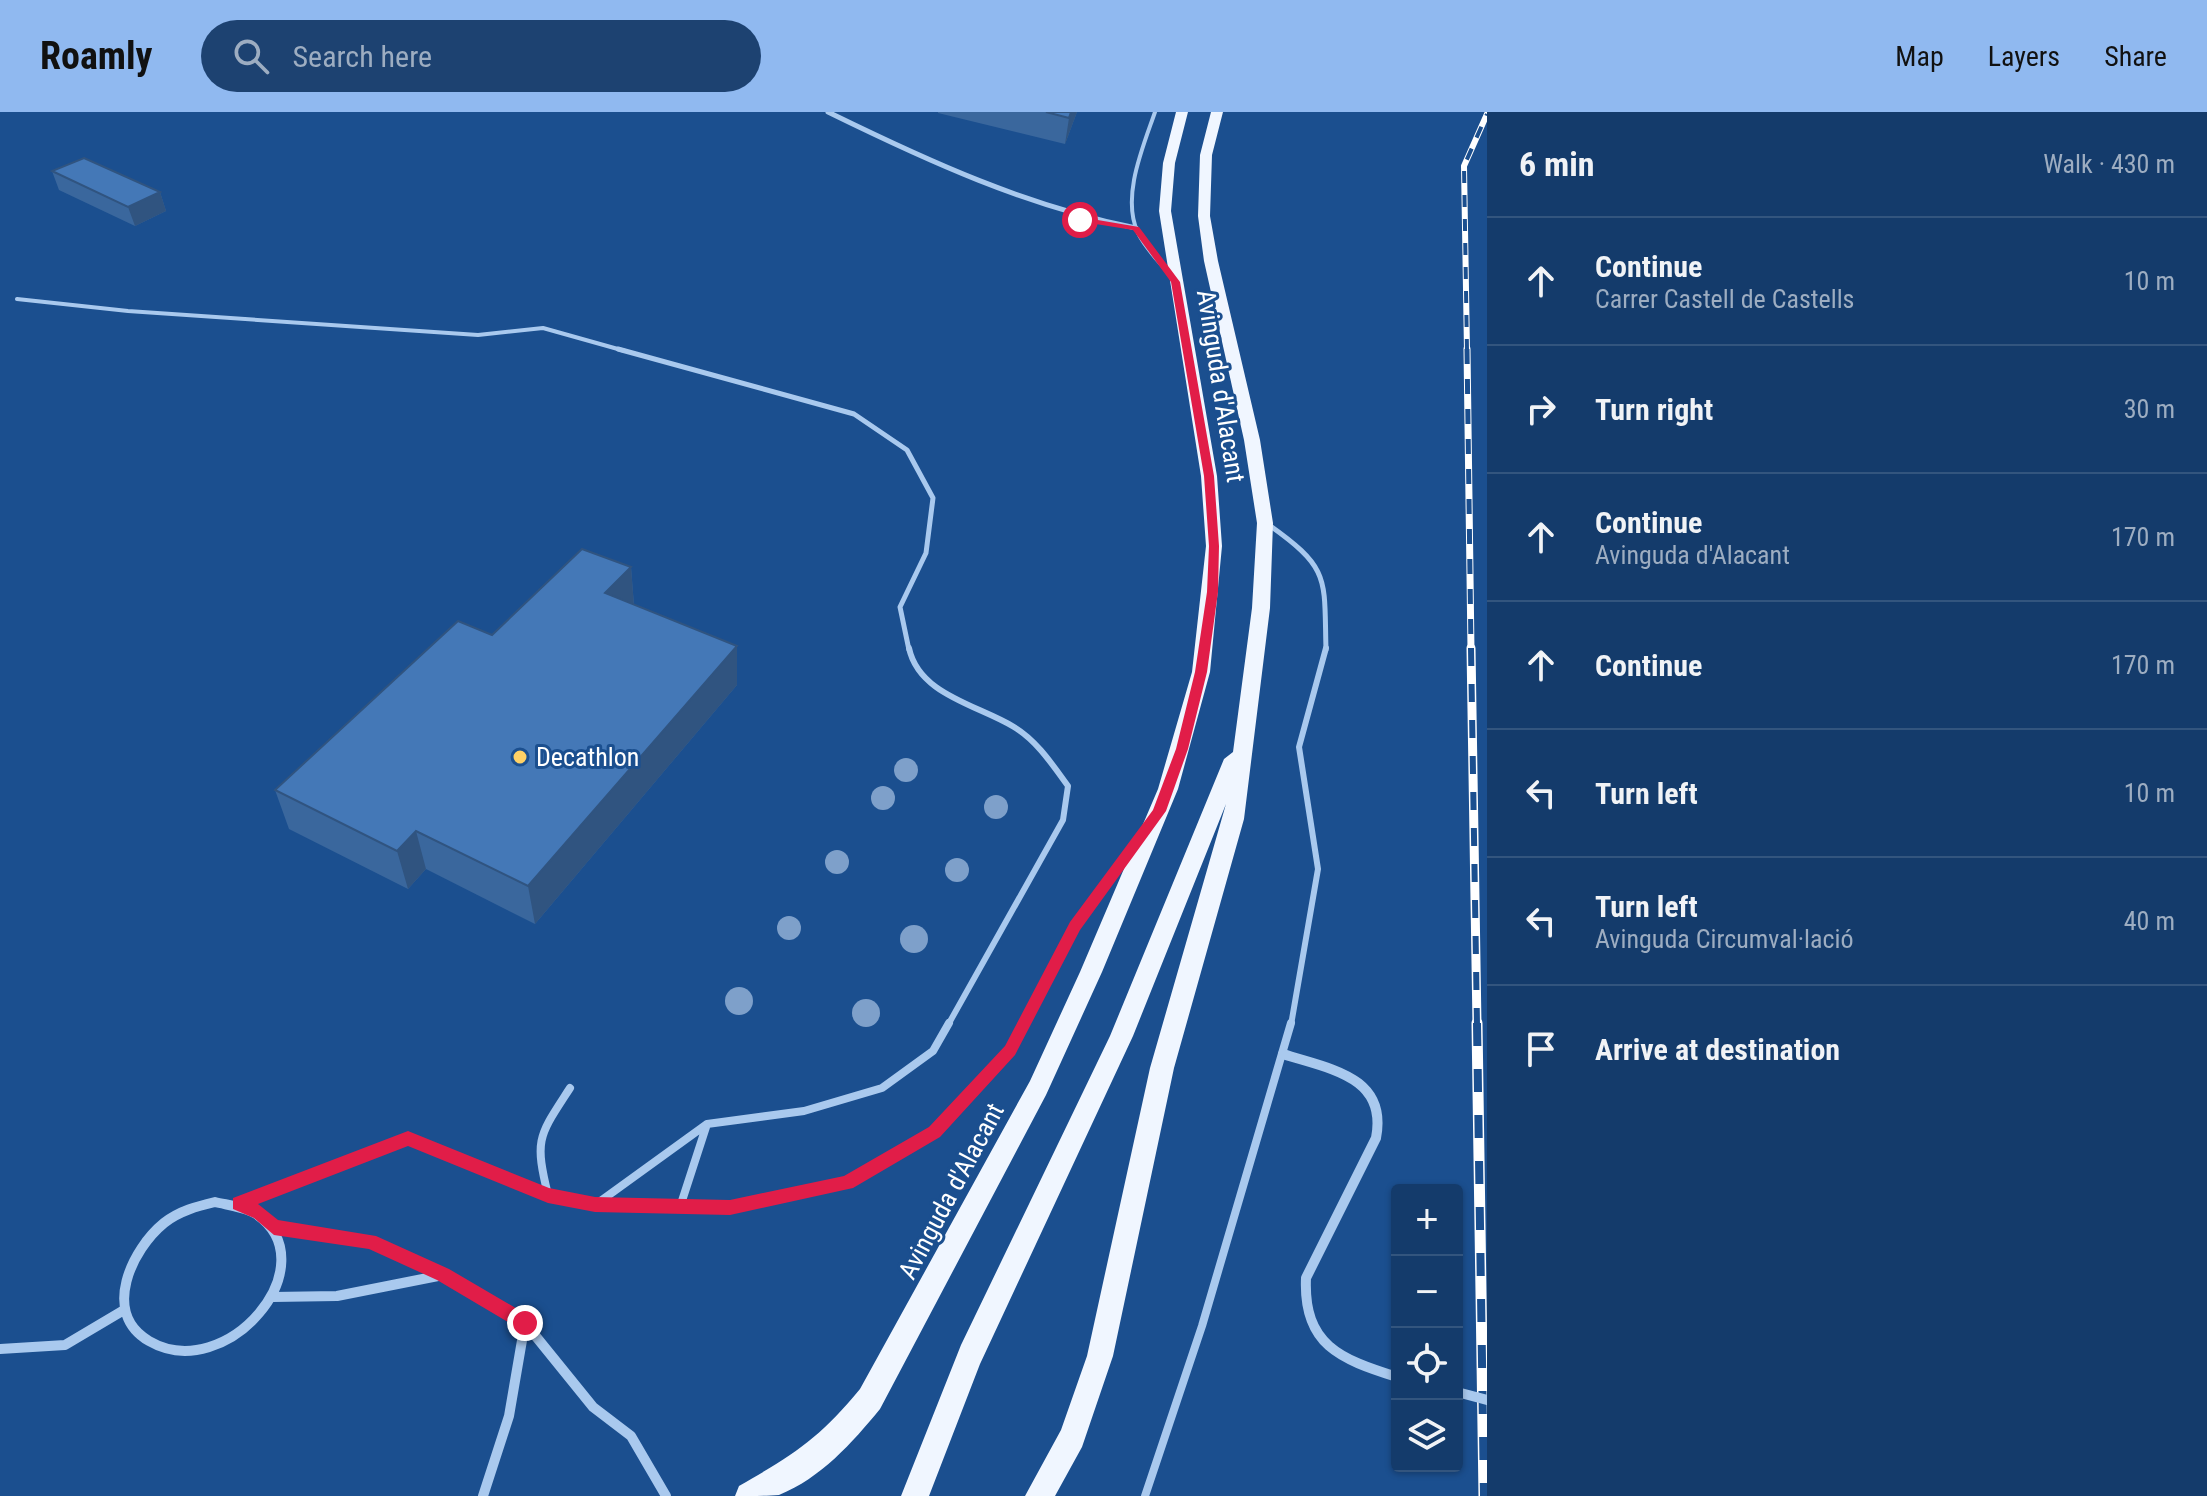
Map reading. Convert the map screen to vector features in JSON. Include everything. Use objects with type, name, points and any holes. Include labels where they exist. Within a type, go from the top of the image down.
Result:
[{"type":"main road","name":"Avinguda d'Alacant","points":[[749,1496],[810,1461],[843,1432],[870,1399],[1038,1088],[1159,811],[1182,749],[1201,672],[1212,592],[1214,546],[1209,476],[1176,282],[1166,202],[1174,136],[1182,112]]},
{"type":"main road","name":"Avinguda d'Alacant","points":[[1039,1496],[1072,1437],[1100,1356],[1162,1068],[1234,819],[1262,593],[1265,523],[1252,440],[1207,237],[1203,180],[1217,112]]},
{"type":"main road","name":"Avinguda d'Alacant","points":[[915,1496],[947,1406],[985,1318],[1125,1029],[1244,734]]},
{"type":"street","points":[[828,112],[933,163],[1080,220],[1136,228]]},
{"type":"street","points":[[1283,1054],[1358,1082],[1369,1089],[1378,1101],[1383,1119],[1376,1138],[1306,1278],[1303,1301],[1308,1325],[1323,1343],[1347,1358],[1391,1374]]},
{"type":"street","points":[[215,1202],[239,1204],[259,1212],[274,1227],[282,1247],[282,1272],[273,1297],[255,1320],[231,1338],[204,1350],[177,1352],[152,1345],[134,1330],[124,1310],[128,1273],[146,1239],[167,1221],[190,1208],[215,1202]]},
{"type":"street","points":[[274,1227],[370,1241],[443,1274],[525,1323],[593,1407],[631,1436],[666,1496]]},
{"type":"street","points":[[273,1297],[305,1300],[374,1292],[443,1274]]},
{"type":"street","points":[[0,1349],[65,1345],[124,1310]]},
{"type":"street","points":[[483,1496],[509,1416],[525,1323]]},
{"type":"street","points":[[1463,1394],[1487,1400]]},
{"type":"lane","points":[[1155,112],[1142,151],[1135,190],[1136,228],[1176,282]]},
{"type":"lane","points":[[17,299],[128,311],[478,335],[543,328],[854,414],[907,450],[933,498],[926,553],[900,607],[912,662],[951,698],[1014,727],[1042,750],[1068,786],[1063,820],[933,1051],[882,1088],[804,1111],[707,1124],[595,1205]]},
{"type":"lane","points":[[1145,1496],[1202,1326],[1283,1054],[1293,1017],[1318,869],[1299,747],[1326,651],[1324,580],[1303,549],[1265,523]]},
{"type":"lane","points":[[239,1204],[408,1138],[548,1195],[595,1205],[730,1208],[847,1182],[935,1132],[1010,1050],[1075,926],[1159,811]]},
{"type":"lane","points":[[548,1195],[536,1148],[543,1124],[570,1088]]},
{"type":"lane","points":[[680,1207],[707,1124]]},
{"type":"building","points":[[1046,112],[1071,112],[1069,118]]},
{"type":"building","points":[[84,158],[160,192],[128,207],[52,171]]},
{"type":"building","name":"Decathlon","points":[[582,549],[631,567],[605,593],[737,646],[528,886],[416,831],[397,851],[275,790],[458,621],[492,635]]},
{"type":"railway","points":[[1467,351],[1464,166],[1487,114]]},
{"type":"railway","points":[[1467,349],[1471,650]]},
{"type":"railway","points":[[1471,648],[1477,1025]]},
{"type":"railway","points":[[1477,1023],[1484,1496]]},
{"type":"place","name":"Decathlon","points":[[520,757]]},
{"type":"route","points":[[525,1323],[443,1274],[370,1241],[274,1227],[259,1212],[239,1204],[329,1166],[408,1138],[548,1195],[595,1205],[730,1208],[847,1182],[935,1132],[1010,1050],[1075,926],[1159,811],[1182,749],[1201,672],[1212,592],[1214,546],[1209,476],[1176,282],[1136,228],[1080,220]]}]
